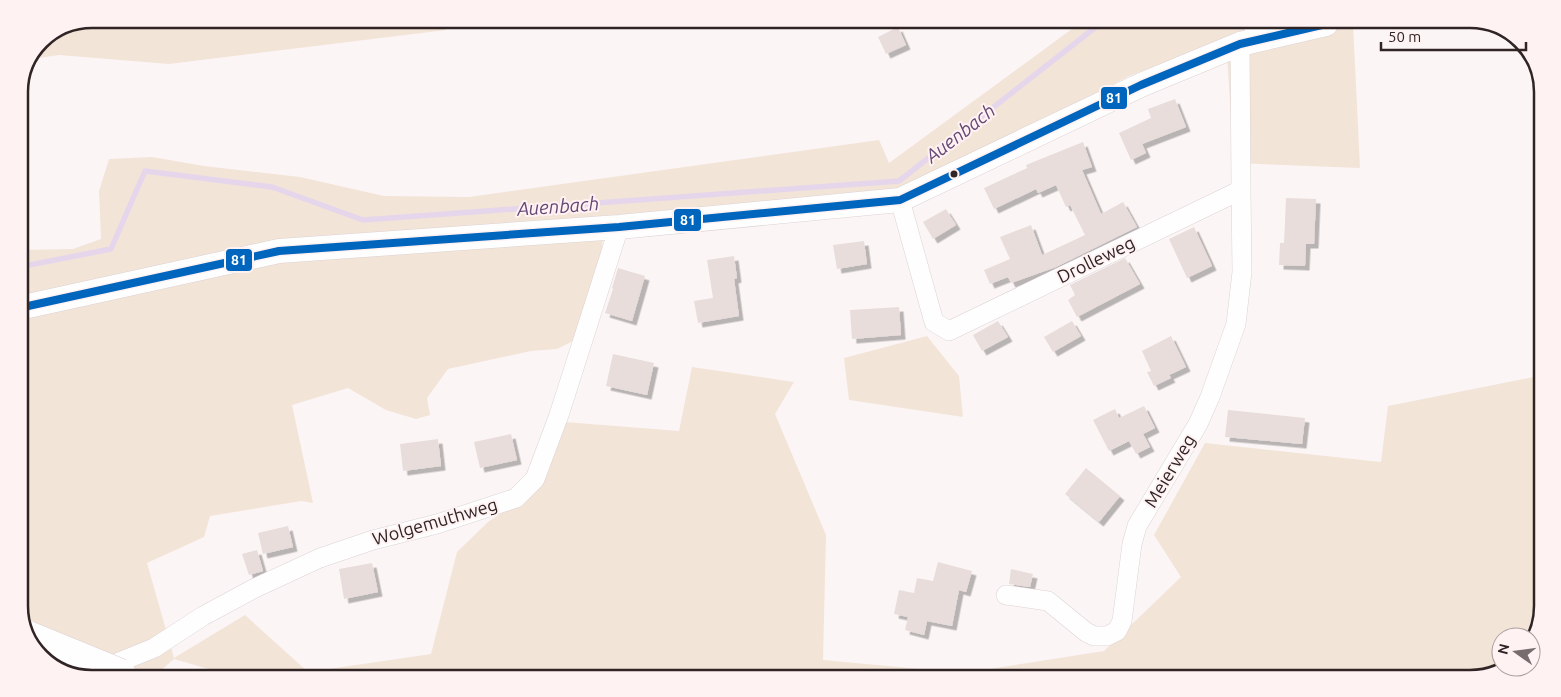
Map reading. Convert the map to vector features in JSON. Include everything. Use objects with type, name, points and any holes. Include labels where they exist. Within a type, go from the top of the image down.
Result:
[{"type":"highway","points":[[38,640],[113,670]]},
{"type":"street","points":[[28,306],[279,251],[620,227],[900,200],[1252,33],[1293,28]]},
{"type":"street","points":[[1241,190],[1252,33]]},
{"type":"street","name":"Drolleweg","points":[[900,200],[934,322],[950,332],[1241,190]]},
{"type":"street","name":"Meierweg","points":[[1006,595],[1048,601],[1086,632],[1094,636],[1107,636],[1117,631],[1122,621],[1132,544],[1137,526],[1198,424],[1210,397],[1236,324],[1242,272],[1241,190]]},
{"type":"street","name":"Wolgemuthweg","points":[[99,670],[154,648],[203,616],[320,558],[373,540],[437,524],[516,498],[535,479],[559,415],[620,227]]},
{"type":"shaded area","points":[[92,28],[446,28],[446,30],[169,64],[59,55],[37,58],[49,43],[60,36],[79,29]]},
{"type":"shaded area","points":[[1073,28],[1353,28],[1360,168],[1234,163],[1227,56],[1223,40],[1129,76],[1012,136],[899,189],[605,217],[601,258],[575,340],[557,349],[531,351],[448,369],[427,398],[430,415],[416,419],[386,410],[348,388],[292,405],[313,503],[301,501],[210,516],[204,537],[147,563],[174,658],[245,615],[306,670],[212,670],[174,659],[161,670],[92,670],[67,665],[60,661],[46,651],[36,637],[32,630],[28,609],[28,250],[73,249],[101,239],[99,191],[109,159],[152,157],[204,166],[300,177],[384,196],[469,197],[879,140],[889,163]]},
{"type":"shaded area","points":[[927,336],[959,376],[963,417],[849,400],[844,358]]},
{"type":"shaded area","points":[[692,367],[794,382],[775,414],[826,535],[823,660],[931,670],[322,670],[431,654],[457,552],[488,522],[531,493],[552,421],[679,431]]},
{"type":"shaded area","points":[[1534,377],[1534,605],[1530,627],[1491,627],[1491,666],[1469,670],[983,670],[1104,651],[1181,577],[1154,535],[1205,443],[1381,462],[1388,406]]},
{"type":"building","points":[[898,28],[906,45],[886,54],[878,37]]},
{"type":"building","points":[[1175,99],[1186,127],[1142,144],[1146,153],[1131,160],[1119,133],[1151,118],[1148,109]]},
{"type":"building","points":[[1083,142],[1092,167],[1082,170],[1101,214],[1123,202],[1137,227],[1056,267],[1011,283],[1008,277],[990,284],[984,270],[1010,259],[1000,237],[1031,225],[1042,255],[1085,235],[1070,205],[1066,207],[1056,185],[1038,193],[1036,189],[994,209],[984,188],[1027,168],[1026,165]]},
{"type":"building","points":[[1286,198],[1316,199],[1314,244],[1306,244],[1305,266],[1279,265],[1280,243],[1284,243]]},
{"type":"building","points":[[946,209],[956,225],[933,239],[923,222]]},
{"type":"building","points":[[1194,227],[1212,266],[1187,278],[1169,239]]},
{"type":"building","points":[[864,241],[867,264],[837,269],[833,245]]},
{"type":"building","points":[[734,256],[737,278],[734,279],[739,316],[698,323],[694,301],[713,298],[707,260]]},
{"type":"building","points":[[1125,258],[1140,284],[1077,317],[1068,300],[1075,295],[1070,285]]},
{"type":"building","points":[[618,268],[645,276],[632,321],[605,313]]},
{"type":"building","points":[[899,307],[901,335],[852,339],[850,310]]},
{"type":"building","points":[[998,321],[1008,337],[982,351],[973,335]]},
{"type":"building","points":[[1072,321],[1081,336],[1053,352],[1044,337]]},
{"type":"building","points":[[1171,336],[1186,367],[1169,375],[1171,378],[1154,386],[1147,372],[1151,371],[1142,351]]},
{"type":"building","points":[[613,354],[654,363],[647,395],[606,386]]},
{"type":"building","points":[[1144,406],[1155,428],[1143,434],[1150,447],[1136,454],[1129,441],[1109,451],[1093,420],[1115,409],[1119,418]]},
{"type":"building","points":[[1228,410],[1305,418],[1302,444],[1225,437]]},
{"type":"building","points":[[511,434],[517,460],[480,468],[474,442]]},
{"type":"building","points":[[438,439],[441,466],[403,471],[400,444]]},
{"type":"building","points":[[1086,468],[1120,496],[1099,522],[1065,494]]},
{"type":"building","points":[[288,526],[293,547],[263,554],[258,533]]},
{"type":"building","points":[[257,550],[263,571],[249,575],[242,554]]},
{"type":"building","points":[[938,562],[972,571],[966,592],[959,590],[952,626],[927,621],[924,635],[905,630],[908,617],[894,614],[899,590],[914,593],[917,578],[933,581]]},
{"type":"building","points":[[372,563],[378,592],[344,599],[339,569]]},
{"type":"building","points":[[1011,569],[1033,574],[1030,587],[1009,584]]},
{"type":"waterway","name":"Auenbach","points":[[28,265],[111,249],[145,171],[272,187],[363,220],[899,181],[1095,28]]},
{"type":"transit line","name":"81","points":[[28,306],[279,251],[619,227],[900,200],[1141,85],[1240,44],[1309,28]]}]
